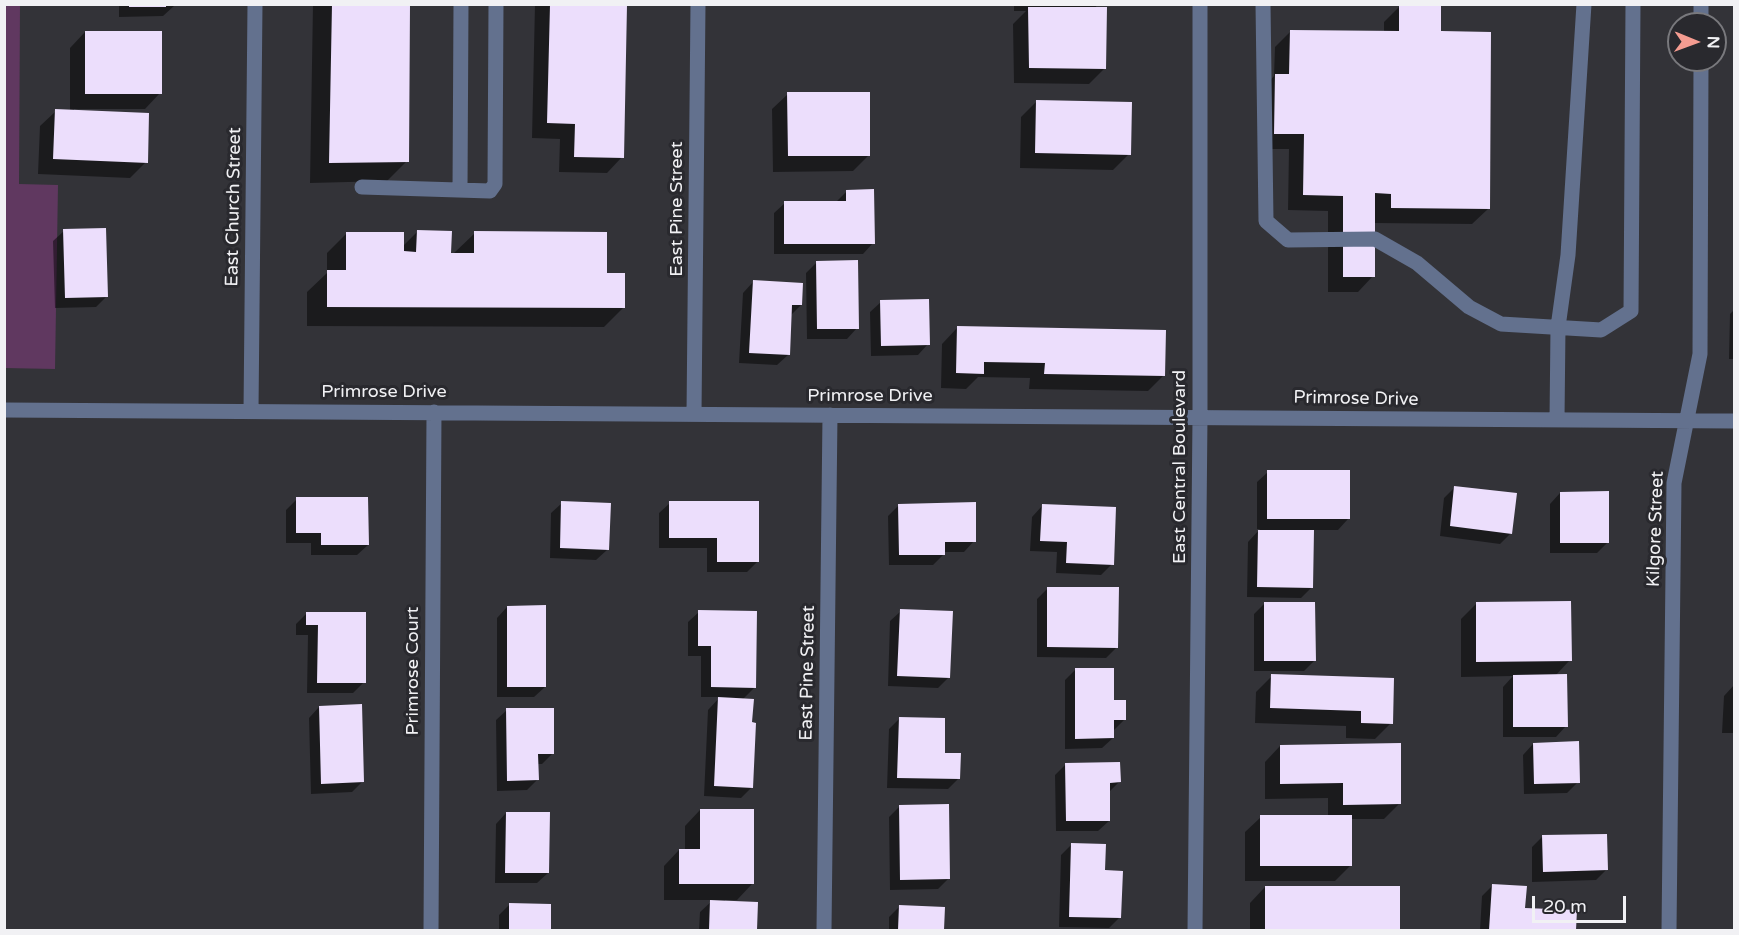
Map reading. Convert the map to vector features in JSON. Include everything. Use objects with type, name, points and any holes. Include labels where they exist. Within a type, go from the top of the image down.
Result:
[{"type":"street","name":"East Church Street","points":[[251,411],[255,4]]},
{"type":"street","points":[[460,190],[461,4]]},
{"type":"street","points":[[362,187],[490,191],[495,184],[496,4]]},
{"type":"street","name":"East Pine Street","points":[[694,414],[698,4]]},
{"type":"street","name":"East Central Boulevard","points":[[1195,930],[1200,417],[1200,4]]},
{"type":"street","points":[[1263,4],[1266,221],[1288,240],[1375,239],[1417,263],[1468,307],[1501,324],[1601,330],[1632,311],[1632,4]]},
{"type":"street","points":[[1557,420],[1558,327],[1568,255],[1584,4]]},
{"type":"street","name":"Kilgore Street","points":[[1669,930],[1674,483],[1700,354],[1701,72]]},
{"type":"street","name":"Primrose Drive","points":[[4,410],[1734,421]]},
{"type":"street","name":"Primrose Court","points":[[432,930],[434,411]]},
{"type":"street","name":"East Pine Street","points":[[824,930],[830,415]]},
{"type":"shaded area","points":[[20,4],[19,184],[58,185],[55,369],[5,368],[4,5]]},
{"type":"building","points":[[129,4],[166,4],[166,7],[129,7]]},
{"type":"building","points":[[332,4],[410,4],[409,162],[329,163]]},
{"type":"building","points":[[550,5],[627,5],[624,158],[574,157],[575,124],[547,123]]},
{"type":"building","points":[[1399,5],[1441,5],[1441,31],[1491,32],[1490,209],[1391,208],[1391,194],[1375,193],[1375,277],[1343,277],[1343,196],[1303,195],[1304,134],[1274,134],[1275,74],[1289,74],[1290,30],[1399,31]]},
{"type":"building","points":[[1028,7],[1107,7],[1106,69],[1029,68]]},
{"type":"building","points":[[85,31],[162,31],[162,94],[85,94]]},
{"type":"building","points":[[787,92],[870,92],[870,156],[788,156]]},
{"type":"building","points":[[1036,100],[1132,102],[1131,155],[1035,153]]},
{"type":"building","points":[[55,109],[149,113],[148,163],[53,159]]},
{"type":"building","points":[[874,189],[875,244],[784,244],[784,201],[846,201],[846,190]]},
{"type":"building","points":[[106,228],[108,297],[65,298],[63,229]]},
{"type":"building","points":[[417,230],[452,231],[451,253],[474,253],[474,231],[607,232],[607,273],[625,273],[625,308],[327,307],[327,270],[346,270],[346,232],[404,232],[404,251],[416,252]]},
{"type":"building","points":[[858,260],[859,329],[817,329],[816,261]]},
{"type":"building","points":[[753,280],[803,283],[802,305],[792,305],[790,355],[749,353]]},
{"type":"building","points":[[929,299],[930,345],[881,346],[880,300]]},
{"type":"building","points":[[957,326],[1166,330],[1165,376],[1044,374],[1045,363],[984,362],[984,374],[956,373]]},
{"type":"building","points":[[1267,470],[1350,470],[1350,519],[1267,519]]},
{"type":"building","points":[[1454,486],[1517,493],[1512,534],[1450,526]]},
{"type":"building","points":[[1609,491],[1609,543],[1560,543],[1560,492]]},
{"type":"building","points":[[296,497],[368,497],[369,545],[321,545],[321,533],[296,533]]},
{"type":"building","points":[[561,501],[611,503],[609,550],[560,548]]},
{"type":"building","points":[[669,501],[759,501],[759,562],[717,562],[717,538],[669,538]]},
{"type":"building","points":[[976,502],[976,542],[945,542],[945,555],[899,555],[898,504]]},
{"type":"building","points":[[1042,504],[1116,507],[1114,565],[1066,563],[1067,542],[1040,541]]},
{"type":"building","points":[[1258,530],[1314,530],[1313,588],[1257,587]]},
{"type":"building","points":[[1047,587],[1119,587],[1118,648],[1047,647]]},
{"type":"building","points":[[1571,601],[1572,661],[1476,662],[1476,602]]},
{"type":"building","points":[[1264,602],[1315,602],[1316,661],[1264,661]]},
{"type":"building","points":[[546,605],[546,687],[507,687],[507,606]]},
{"type":"building","points":[[900,609],[953,611],[950,678],[897,676]]},
{"type":"building","points":[[698,610],[757,611],[756,688],[711,687],[711,646],[698,646]]},
{"type":"building","points":[[306,612],[366,612],[366,683],[317,683],[318,625],[306,625]]},
{"type":"building","points":[[1075,668],[1114,668],[1114,700],[1126,700],[1126,720],[1114,720],[1114,738],[1075,739]]},
{"type":"building","points":[[1271,674],[1394,678],[1393,724],[1361,723],[1361,711],[1270,708]]},
{"type":"building","points":[[1567,674],[1568,727],[1513,727],[1513,675]]},
{"type":"building","points":[[718,697],[754,699],[752,722],[756,723],[753,788],[714,786]]},
{"type":"building","points":[[362,704],[364,782],[321,784],[319,706]]},
{"type":"building","points":[[506,708],[554,708],[554,754],[538,754],[539,780],[507,781]]},
{"type":"building","points":[[899,717],[945,718],[945,753],[961,753],[960,779],[897,778]]},
{"type":"building","points":[[1579,741],[1580,783],[1534,784],[1533,743]]},
{"type":"building","points":[[1401,743],[1401,804],[1343,805],[1343,783],[1280,784],[1280,745]]},
{"type":"building","points":[[1120,762],[1121,782],[1110,783],[1110,821],[1066,821],[1065,763]]},
{"type":"building","points":[[949,804],[950,879],[900,880],[899,805]]},
{"type":"building","points":[[700,809],[754,809],[754,884],[679,884],[679,849],[700,849]]},
{"type":"building","points":[[506,812],[550,812],[549,873],[505,873]]},
{"type":"building","points":[[1260,815],[1352,815],[1352,866],[1260,866]]},
{"type":"building","points":[[1607,834],[1608,870],[1543,872],[1542,835]]},
{"type":"building","points":[[1071,843],[1106,844],[1105,870],[1123,871],[1121,918],[1069,917]]},
{"type":"building","points":[[1492,884],[1527,886],[1525,908],[1577,910],[1576,930],[1489,930]]},
{"type":"building","points":[[1265,886],[1400,886],[1400,930],[1265,930]]},
{"type":"building","points":[[710,900],[758,902],[757,930],[709,930]]},
{"type":"building","points":[[509,903],[551,904],[551,930],[509,930]]},
{"type":"building","points":[[899,905],[945,907],[944,930],[898,930]]}]
